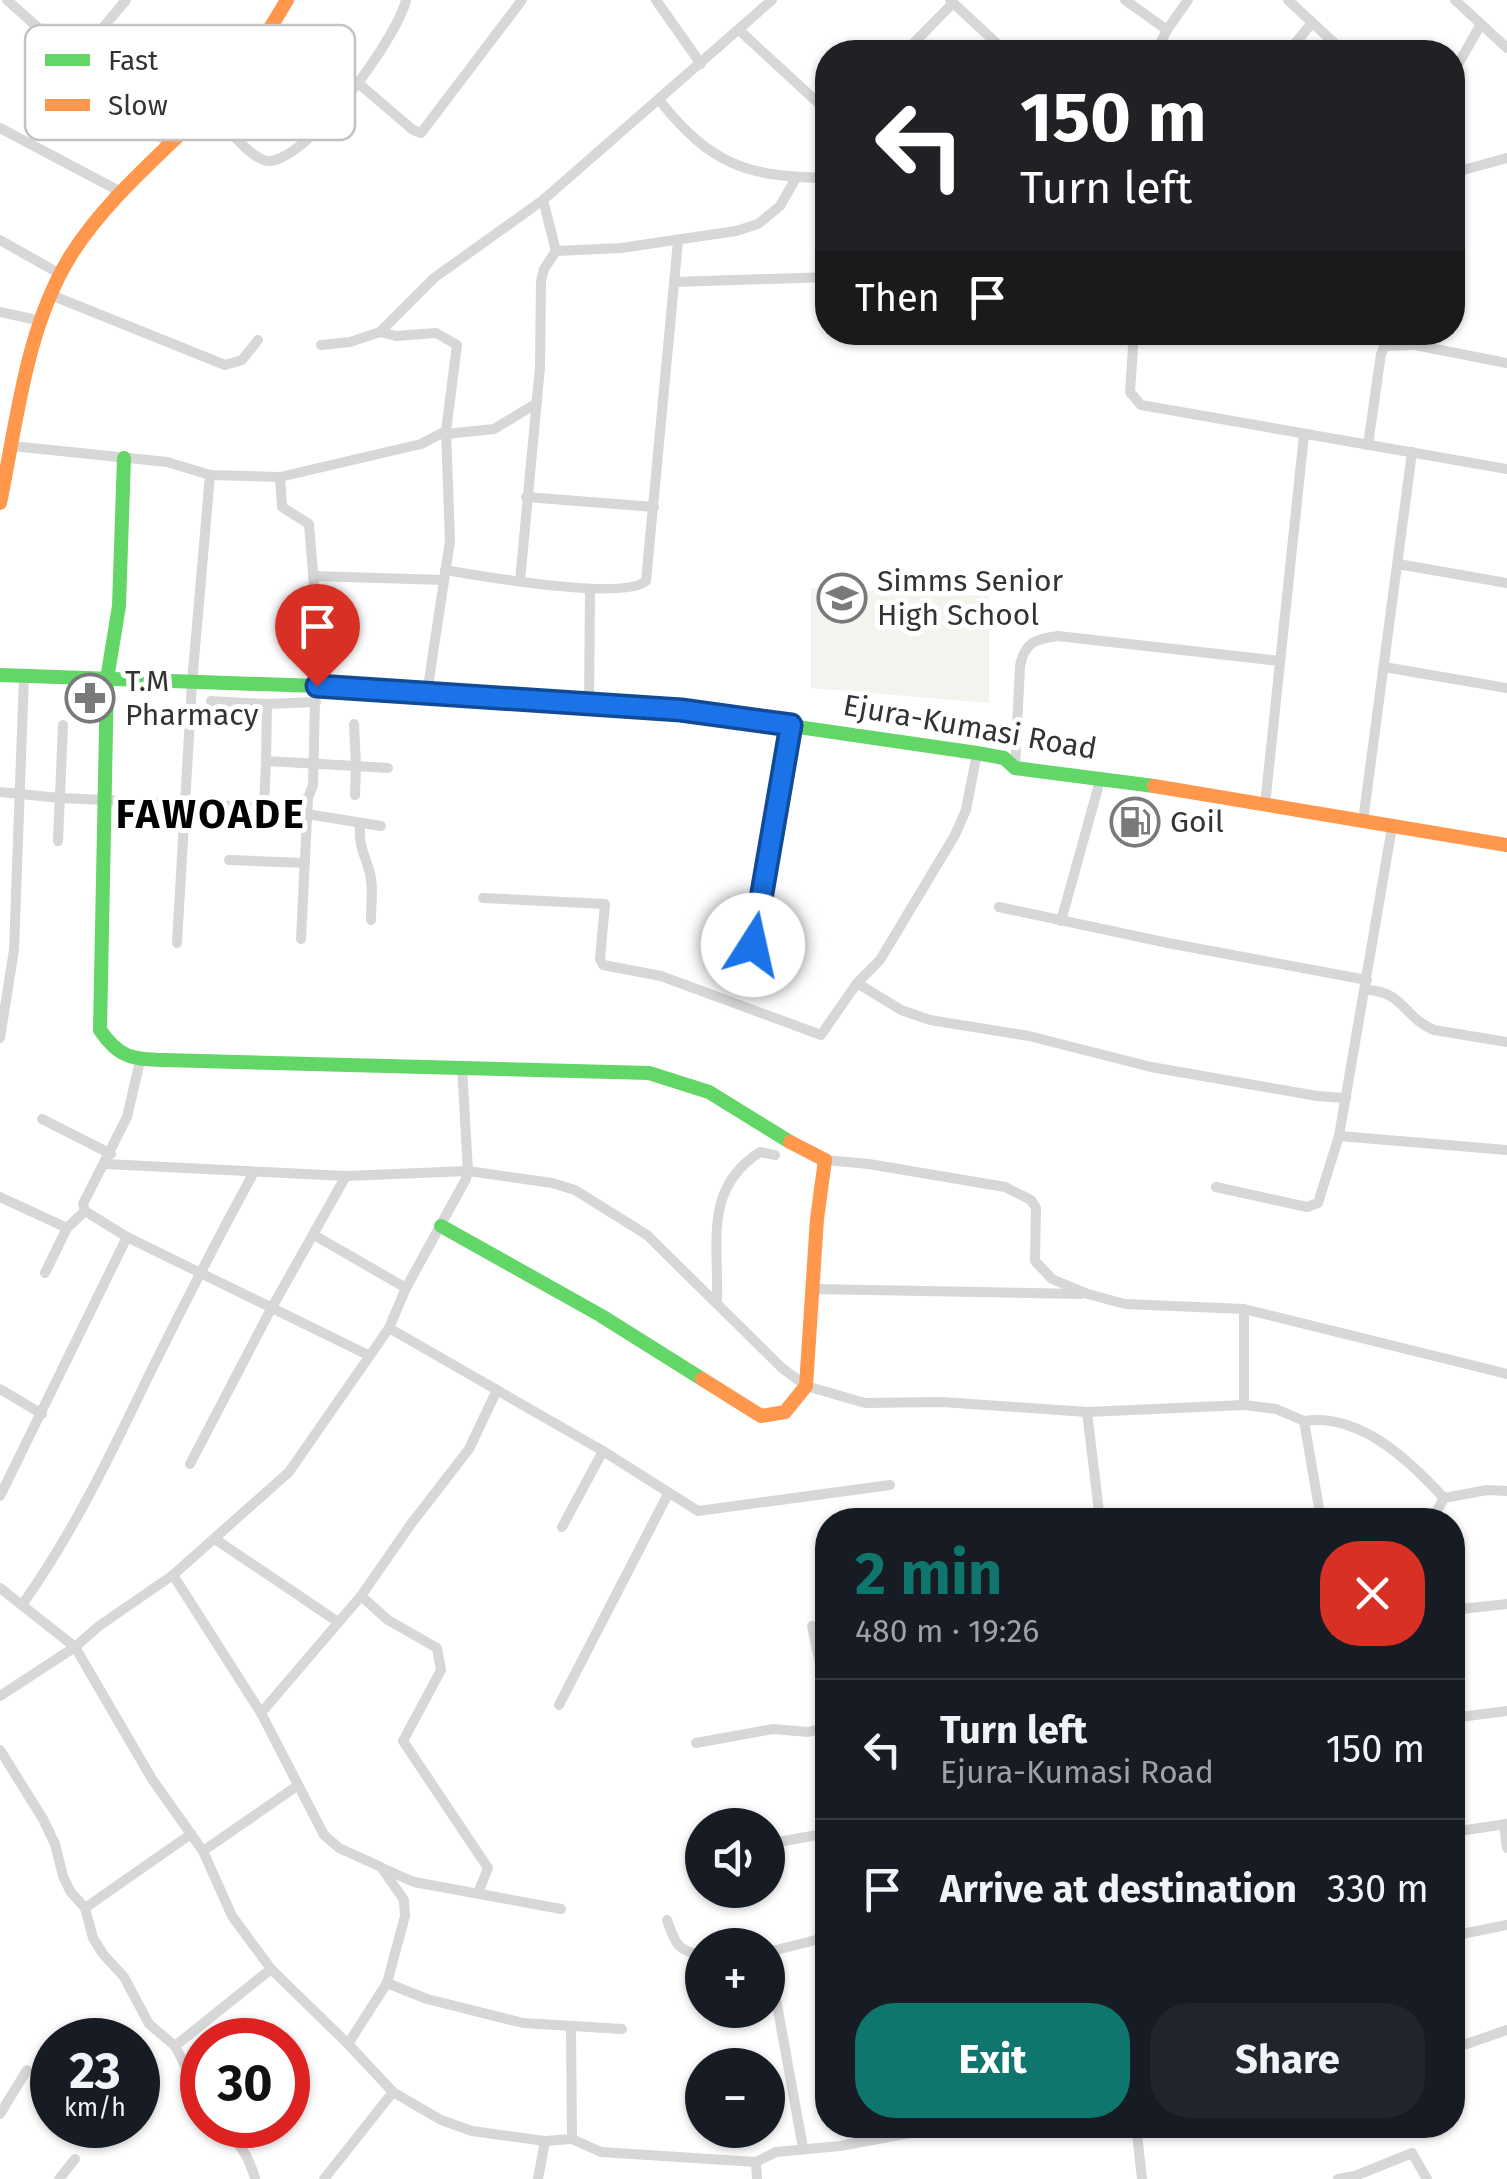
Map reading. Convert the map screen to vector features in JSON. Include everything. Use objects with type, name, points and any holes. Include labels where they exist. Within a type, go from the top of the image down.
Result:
[{"type":"street","points":[[7,0],[35,25]]},
{"type":"street","points":[[105,25],[126,0]]},
{"type":"street","points":[[272,25],[288,0]]},
{"type":"street","points":[[355,86],[402,18],[406,0]]},
{"type":"street","points":[[358,83],[421,133],[522,0]]},
{"type":"street","points":[[656,0],[701,64]]},
{"type":"street","points":[[320,345],[350,342],[380,332],[434,278],[544,200],[772,0]]},
{"type":"street","points":[[1125,0],[1167,30]]},
{"type":"street","points":[[1162,40],[1188,0]]},
{"type":"street","points":[[1288,0],[1330,40]]},
{"type":"street","points":[[1455,0],[1507,48]]},
{"type":"street","points":[[915,40],[952,1],[993,40]]},
{"type":"street","points":[[1298,40],[1312,24]]},
{"type":"street","points":[[1465,52],[1481,24]]},
{"type":"street","points":[[738,30],[815,100]]},
{"type":"street","points":[[660,101],[692,136],[727,162],[751,172],[815,178]]},
{"type":"street","points":[[0,128],[123,193]]},
{"type":"street","points":[[164,140],[170,145]]},
{"type":"street","points":[[0,504],[41,321],[60,274],[71,254],[123,193],[175,140]]},
{"type":"street","points":[[238,140],[248,151],[270,161],[304,140]]},
{"type":"street","points":[[1465,169],[1507,158]]},
{"type":"street","points":[[556,251],[736,232],[758,224],[780,206],[796,178]]},
{"type":"street","points":[[520,580],[537,404],[541,281],[556,251],[544,200]]},
{"type":"street","points":[[0,240],[60,274]]},
{"type":"street","points":[[313,576],[445,575],[590,589],[634,588],[646,582],[678,241]]},
{"type":"street","points":[[674,282],[815,277]]},
{"type":"street","points":[[51,295],[226,365],[242,360],[258,340]]},
{"type":"street","points":[[0,312],[41,321]]},
{"type":"street","points":[[380,332],[396,336],[436,333],[457,345],[446,433],[450,540],[427,693]]},
{"type":"street","points":[[1133,345],[1130,392],[1141,405],[1507,469]]},
{"type":"street","points":[[1368,445],[1376,374],[1385,346],[1416,346],[1507,363]]},
{"type":"street","points":[[12,446],[168,462],[210,475],[280,477],[421,444],[446,433],[494,429],[537,404]]},
{"type":"street","points":[[1264,805],[1304,436]]},
{"type":"street","points":[[1362,821],[1412,452]]},
{"type":"street","points":[[124,458],[119,606],[114,618],[108,679],[102,801],[100,1030],[112,1048],[141,1057],[649,1074],[709,1092],[757,1124],[825,1160],[985,1184],[1020,1194],[1036,1208],[1036,1261],[1052,1279],[1088,1294],[1125,1304],[1244,1309],[1507,1374]]},
{"type":"street","points":[[177,944],[192,683],[210,475]]},
{"type":"street","points":[[280,477],[282,507],[309,524],[313,576],[317,694],[301,939]]},
{"type":"street","points":[[526,497],[654,507]]},
{"type":"street","points":[[1398,564],[1507,583]]},
{"type":"street","points":[[589,704],[590,589]]},
{"type":"street","points":[[1015,768],[1020,666],[1023,650],[1037,639],[1058,636],[1280,661]]},
{"type":"street","points":[[1384,667],[1507,688]]},
{"type":"street","name":"Ejura-Kumasi Road","points":[[0,675],[192,683],[317,694],[427,693],[681,710],[977,753],[1004,758],[1015,768],[1101,776],[1507,845]]},
{"type":"street","points":[[0,1038],[14,950],[24,676]]},
{"type":"street","points":[[211,701],[267,704],[317,694]]},
{"type":"street","points":[[264,808],[267,704]]},
{"type":"street","points":[[354,724],[355,795]]},
{"type":"street","points":[[58,841],[62,725]]},
{"type":"street","points":[[753,945],[791,725]]},
{"type":"street","points":[[483,898],[605,904],[600,959],[603,965],[661,976],[821,1035],[857,983],[880,960],[956,834],[966,810],[977,753]]},
{"type":"street","points":[[266,761],[388,768]]},
{"type":"street","points":[[1061,921],[1101,776]]},
{"type":"street","points":[[0,792],[264,808],[279,808],[308,798]]},
{"type":"street","points":[[307,814],[381,826]]},
{"type":"street","points":[[360,824],[362,858],[371,882],[371,920]]},
{"type":"street","points":[[1216,1187],[1307,1207],[1318,1203],[1339,1136],[1392,828]]},
{"type":"street","points":[[229,860],[305,863]]},
{"type":"street","points":[[1000,908],[1366,985],[1390,994],[1424,1026],[1507,1042]]},
{"type":"street","points":[[857,983],[901,1010],[930,1020],[1029,1036],[1151,1067],[1346,1098]]},
{"type":"street","points":[[141,1057],[127,1117],[83,1204],[85,1211],[126,1236],[368,1354]]},
{"type":"street","points":[[0,1696],[173,1575],[289,1472],[389,1328],[468,1171],[462,1067]]},
{"type":"street","points":[[42,1119],[108,1159],[346,1176],[468,1171],[552,1182],[576,1190],[647,1236],[782,1368],[806,1386],[865,1404],[942,1402],[1087,1412],[1244,1405],[1276,1410],[1304,1421],[1324,1418],[1395,1450],[1444,1498]]},
{"type":"street","points":[[1339,1136],[1507,1150]]},
{"type":"street","points":[[717,1302],[718,1213],[727,1187],[737,1167],[760,1152],[775,1155]]},
{"type":"street","points":[[441,1226],[600,1316],[761,1416],[776,1416],[785,1412],[806,1386],[817,1219],[825,1160]]},
{"type":"street","points":[[22,1605],[62,1548],[83,1509],[254,1172]]},
{"type":"street","points":[[190,1464],[346,1176]]},
{"type":"street","points":[[0,1198],[68,1228]]},
{"type":"street","points":[[45,1273],[68,1228],[85,1211]]},
{"type":"street","points":[[314,1235],[406,1288]]},
{"type":"street","points":[[0,1496],[126,1236]]},
{"type":"street","points":[[814,1289],[1088,1294]]},
{"type":"street","points":[[1244,1309],[1244,1405]]},
{"type":"street","points":[[389,1328],[698,1511],[890,1485]]},
{"type":"street","points":[[0,1389],[42,1414]]},
{"type":"street","points":[[261,1713],[361,1596],[410,1524],[470,1449],[497,1390]]},
{"type":"street","points":[[1087,1412],[1099,1508]]},
{"type":"street","points":[[1304,1421],[1319,1508]]},
{"type":"street","points":[[562,1527],[603,1452]]},
{"type":"street","points":[[1444,1498],[1507,1490]]},
{"type":"street","points":[[559,1705],[668,1494]]},
{"type":"street","points":[[1439,1508],[1444,1498]]},
{"type":"street","points":[[215,1539],[338,1622]]},
{"type":"street","points":[[173,1575],[261,1713],[324,1834],[339,1848],[414,1882],[561,1910]]},
{"type":"street","points":[[0,1588],[74,1647],[152,1779],[203,1851],[232,1916],[271,1970],[392,2092],[441,2120],[472,2132],[545,2141],[572,2139],[601,2152],[756,2162],[776,2152],[883,2138]]},
{"type":"street","points":[[361,1596],[388,1620],[438,1648],[441,1670],[403,1740],[488,1868],[478,1894]]},
{"type":"street","points":[[1465,1609],[1507,1604]]},
{"type":"street","points":[[812,1626],[815,1640]]},
{"type":"street","points":[[1465,1716],[1507,1710]]},
{"type":"street","points":[[696,1743],[773,1729],[815,1730]]},
{"type":"street","points":[[0,1750],[43,1819],[70,1892],[85,1908],[93,1938],[124,1978],[142,2014],[180,2054]]},
{"type":"street","points":[[203,1851],[297,1786]]},
{"type":"street","points":[[1465,1830],[1505,1824],[1507,1848]]},
{"type":"street","points":[[85,1908],[191,1834]]},
{"type":"street","points":[[785,1841],[815,1835]]},
{"type":"street","points":[[348,2044],[388,1983],[405,1916],[404,1900],[381,1867]]},
{"type":"street","points":[[666,1920],[677,1946],[685,1952]]},
{"type":"street","points":[[1465,1933],[1507,1925]]},
{"type":"street","points":[[785,1948],[815,1940]]},
{"type":"street","points":[[176,2046],[271,1970]]},
{"type":"street","points":[[388,1983],[427,1999],[523,2023],[622,2028]]},
{"type":"street","points":[[572,2026],[572,2139]]},
{"type":"street","points":[[781,2028],[803,2148]]},
{"type":"street","points":[[1465,2045],[1507,2030]]},
{"type":"street","points":[[0,2114],[27,2070]]},
{"type":"street","points":[[324,2179],[392,2092]]},
{"type":"street","points":[[1137,2138],[1142,2179]]},
{"type":"street","points":[[538,2179],[545,2141]]},
{"type":"street","points":[[243,2148],[255,2178]]},
{"type":"street","points":[[1338,2179],[1356,2177],[1412,2153],[1427,2179]]},
{"type":"street","points":[[59,2179],[75,2159]]},
{"type":"street","points":[[756,2162],[756,2179]]},
{"type":"shaded area","points":[[811,588],[989,596],[989,703],[811,688]]},
{"type":"traffic: fast","points":[[124,458],[119,606],[107,679],[100,1030],[114,1046],[127,1055],[153,1060],[649,1073],[709,1092],[790,1142]]},
{"type":"traffic: fast","points":[[0,675],[317,686],[681,710],[977,753],[1004,758],[1015,768],[1154,786]]},
{"type":"traffic: fast","points":[[441,1226],[600,1315],[702,1379]]},
{"type":"traffic: slow","points":[[271,25],[287,0]]},
{"type":"traffic: slow","points":[[0,503],[33,343],[56,283],[71,255],[104,211],[174,140]]},
{"type":"traffic: slow","points":[[1154,786],[1507,845]]},
{"type":"traffic: slow","points":[[702,1379],[761,1416],[785,1412],[806,1386],[817,1219],[825,1160],[790,1142]]},
{"type":"place","name":"Simms Senior High School","points":[[842,598]]},
{"type":"place","name":"T.M Pharmacy","points":[[90,698]]},
{"type":"place","name":"Goil","points":[[1135,822]]},
{"type":"district","name":"FAWOADE","points":[[211,815]]},
{"type":"route","points":[[317,686],[681,710],[791,725],[753,945]]}]
